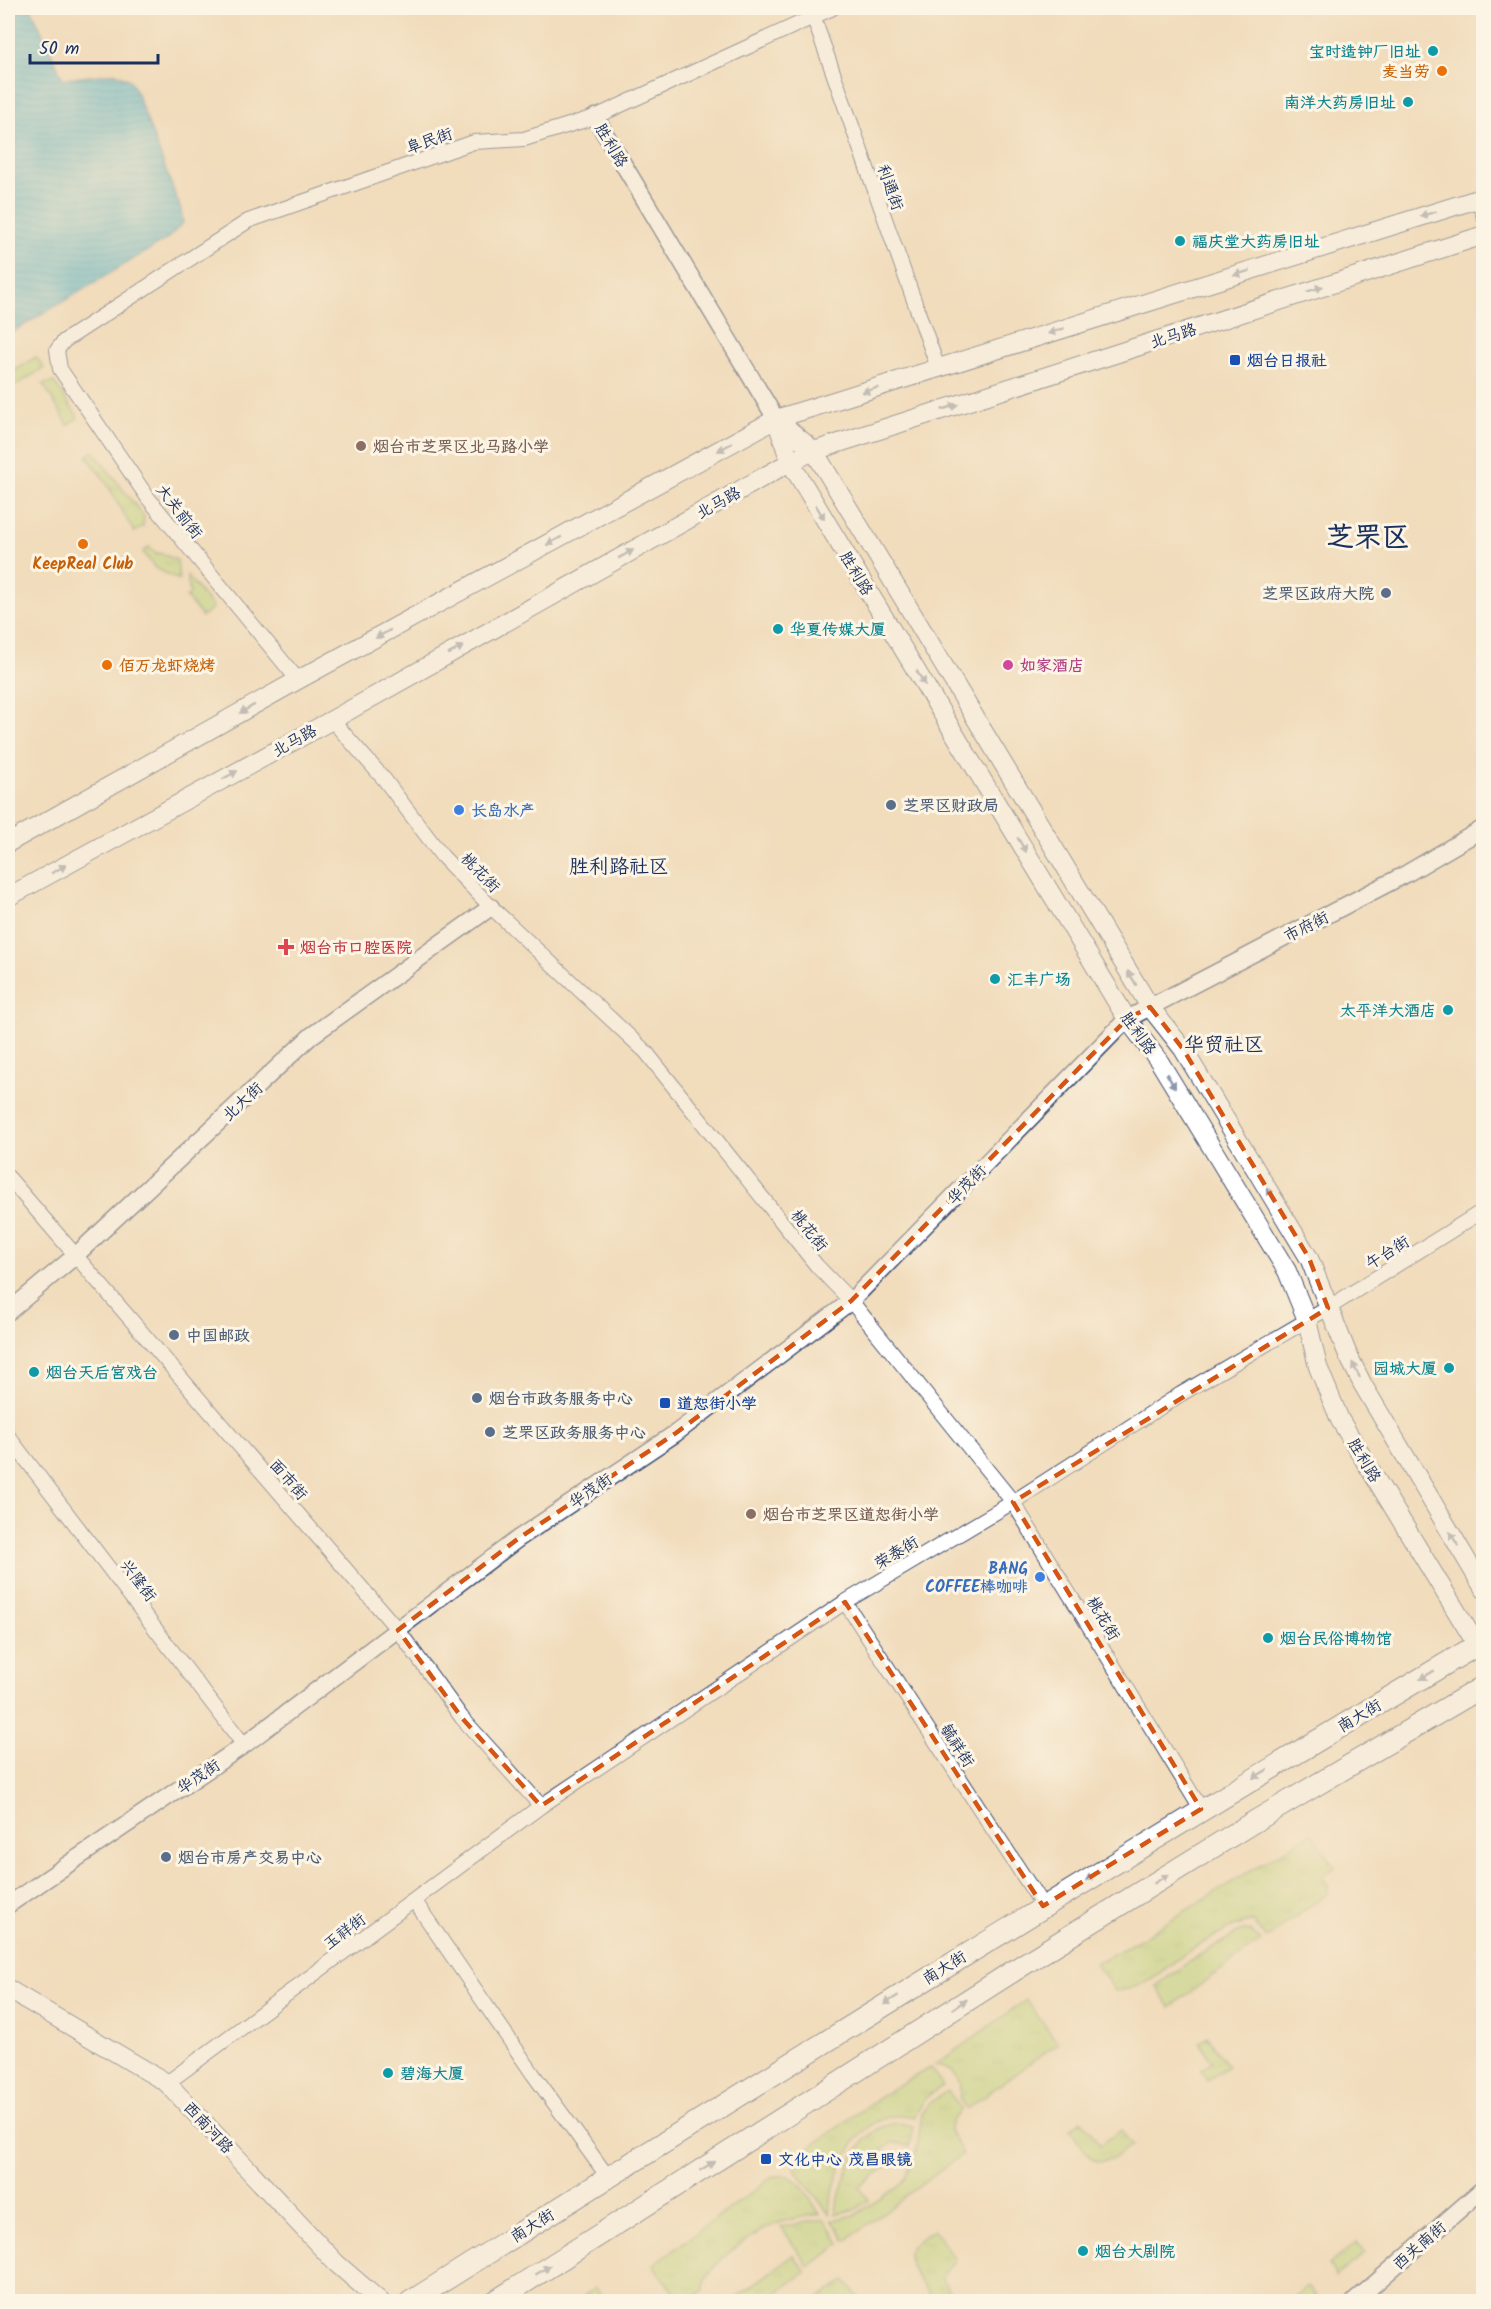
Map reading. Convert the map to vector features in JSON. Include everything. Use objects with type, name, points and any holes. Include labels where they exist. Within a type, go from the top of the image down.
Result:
[{"type":"main road","points":[[8,843],[298,680],[776,419],[1481,198]]},
{"type":"main road","name":"北马路","points":[[8,897],[332,720],[790,462],[814,451],[1484,235]]},
{"type":"main road","name":"胜利路","points":[[776,419],[814,451],[1150,1006],[1183,1049],[1309,1258],[1363,1385],[1484,1589]]},
{"type":"main road","name":"胜利路","points":[[776,419],[790,462],[1127,1019],[1159,1060],[1281,1261],[1307,1320],[1318,1367],[1340,1420],[1481,1647]]},
{"type":"main road","name":"南大街","points":[[410,2301],[1201,1809],[1481,1647]]},
{"type":"main road","points":[[494,2301],[1035,1956],[1252,1823],[1484,1686]]},
{"type":"main road","name":"西南河路","points":[[8,1989],[167,2083],[336,2263],[381,2301]]},
{"type":"street","name":"阜民街","points":[[57,350],[64,341],[248,220],[474,142],[524,140],[595,117],[833,8]]},
{"type":"street","name":"利通街","points":[[813,16],[938,368]]},
{"type":"street","name":"胜利路","points":[[595,117],[776,419]]},
{"type":"street","points":[[1481,198],[1484,217]]},
{"type":"street","name":"大关前街","points":[[57,350],[60,369],[148,498],[298,680]]},
{"type":"street","name":"桃花街","points":[[332,720],[384,779],[442,856],[491,907],[646,1052],[817,1266],[851,1302],[1013,1502],[1201,1809]]},
{"type":"street","name":"市府街","points":[[1127,1019],[1406,874],[1484,828]]},
{"type":"street","name":"北大街","points":[[8,1312],[75,1256],[311,1036],[491,907]]},
{"type":"street","name":"华茂街","points":[[8,1905],[244,1744],[519,1538],[676,1433],[851,1302],[1127,1019]]},
{"type":"street","name":"面市街","points":[[8,1177],[398,1630],[462,1718],[541,1806]]},
{"type":"street","name":"午台街","points":[[1307,1320],[1484,1210]]},
{"type":"street","name":"荣泰街","points":[[541,1806],[845,1602],[1013,1502],[1181,1394],[1307,1320]]},
{"type":"street","name":"兴隆街","points":[[8,1436],[244,1744]]},
{"type":"street","name":"毓祥街","points":[[845,1602],[1043,1906]]},
{"type":"street","name":"玉祥街","points":[[167,2083],[541,1806]]},
{"type":"street","points":[[414,1900],[533,2074],[608,2177]]},
{"type":"street","name":"西关南街","points":[[1354,2301],[1484,2188]]},
{"type":"highlighted area","points":[[1150,1007],[1183,1049],[1309,1258],[1328,1308],[1013,1502],[1201,1809],[1043,1906],[845,1602],[541,1806],[462,1718],[398,1630],[519,1538],[676,1433],[851,1301],[1127,1019]]},
{"type":"green space","points":[[36,357],[44,368],[8,390],[8,375]]},
{"type":"green space","points":[[54,382],[78,417],[68,425],[43,384]]},
{"type":"green space","points":[[93,451],[144,516],[143,526],[134,532],[104,479],[87,456]]},
{"type":"green space","points":[[149,547],[157,555],[159,553],[177,560],[179,580],[155,568],[143,552]]},
{"type":"green space","points":[[187,576],[213,608],[202,617],[186,597],[190,594]]},
{"type":"green space","points":[[1312,1833],[1335,1867],[1322,1877],[1328,1885],[1328,1893],[1267,1938],[1253,1922],[1244,1923],[1189,1951],[1145,1982],[1125,1990],[1115,1991],[1095,1963],[1125,1948]]},
{"type":"green space","points":[[1243,1930],[1251,1931],[1261,1941],[1170,2007],[1156,1986],[1196,1957]]},
{"type":"green space","points":[[1026,2000],[1058,2043],[966,2109],[959,2098],[960,2085],[956,2075],[947,2068],[935,2065]]},
{"type":"green space","points":[[1208,2037],[1228,2066],[1208,2080],[1201,2070],[1212,2061],[1200,2042]]},
{"type":"green space","points":[[930,2068],[943,2085],[924,2099],[915,2117],[895,2116],[878,2121],[864,2131],[844,2161],[837,2179],[829,2214],[795,2169],[795,2158],[893,2088]]},
{"type":"green space","points":[[947,2091],[961,2109],[952,2121],[949,2130],[963,2154],[846,2240],[832,2220],[855,2215],[898,2187],[905,2179],[917,2148],[922,2114],[929,2104]]},
{"type":"green space","points":[[1082,2120],[1100,2145],[1121,2130],[1132,2145],[1110,2159],[1102,2162],[1096,2161],[1085,2151],[1070,2129]]},
{"type":"green space","points":[[899,2123],[913,2126],[910,2146],[893,2142],[879,2153],[887,2166],[859,2187],[869,2200],[856,2209],[835,2214],[847,2170],[861,2144],[871,2134]]},
{"type":"green space","points":[[789,2176],[800,2184],[820,2214],[783,2221],[757,2233],[721,2260],[712,2270],[704,2290],[688,2301],[680,2301],[653,2265],[771,2178]]},
{"type":"green space","points":[[824,2219],[841,2244],[809,2267],[781,2227]]},
{"type":"green space","points":[[934,2230],[955,2260],[943,2273],[942,2280],[951,2293],[940,2301],[935,2301],[921,2283],[911,2267],[908,2252],[912,2245]]},
{"type":"green space","points":[[1357,2242],[1365,2253],[1336,2277],[1328,2265]]},
{"type":"green space","points":[[794,2255],[806,2272],[765,2301],[731,2301]]},
{"type":"green space","points":[[845,2280],[861,2301],[815,2301]]},
{"type":"green space","points":[[1308,2286],[1316,2297],[1311,2301],[1289,2301]]},
{"type":"green space","points":[[595,2288],[605,2301],[576,2301]]},
{"type":"water","points":[[8,8],[31,8],[63,79],[116,73],[130,80],[181,210],[183,223],[167,239],[8,335]]},
{"type":"place","name":"宝时造钟厂旧址","points":[[1433,51]]},
{"type":"place","name":"麦当劳","points":[[1442,71]]},
{"type":"place","name":"南洋大药房旧址","points":[[1408,102]]},
{"type":"place","name":"福庆堂大药房旧址","points":[[1180,241]]},
{"type":"place","name":"烟台日报社","points":[[1235,360]]},
{"type":"place","name":"烟台市芝罘区北马路小学","points":[[361,446]]},
{"type":"place","name":"KeepReal Club","points":[[83,544]]},
{"type":"place","name":"芝罘区政府大院","points":[[1386,593]]},
{"type":"place","name":"华夏传媒大厦","points":[[778,629]]},
{"type":"place","name":"佰万龙虾烧烤","points":[[107,665]]},
{"type":"place","name":"如家酒店","points":[[1008,665]]},
{"type":"place","name":"芝罘区财政局","points":[[891,805]]},
{"type":"place","name":"长岛水产","points":[[459,810]]},
{"type":"place","name":"烟台市口腔医院","points":[[286,947]]},
{"type":"place","name":"汇丰广场","points":[[995,979]]},
{"type":"place","name":"太平洋大酒店","points":[[1448,1010]]},
{"type":"place","name":"中国邮政","points":[[174,1335]]},
{"type":"place","name":"园城大厦","points":[[1449,1368]]},
{"type":"place","name":"烟台天后宫戏台","points":[[34,1372]]},
{"type":"place","name":"烟台市政务服务中心","points":[[477,1398]]},
{"type":"place","name":"道恕街小学","points":[[665,1403]]},
{"type":"place","name":"芝罘区政务服务中心","points":[[490,1432]]},
{"type":"place","name":"烟台市芝罘区道恕街小学","points":[[751,1514]]},
{"type":"place","name":"BANG COFFEE棒咖啡","points":[[1040,1577]]},
{"type":"place","name":"烟台民俗博物馆","points":[[1268,1638]]},
{"type":"place","name":"烟台市房产交易中心","points":[[166,1857]]},
{"type":"place","name":"碧海大厦","points":[[388,2073]]},
{"type":"place","name":"文化中心 茂昌眼镜","points":[[766,2159]]},
{"type":"place","name":"烟台大剧院","points":[[1083,2251]]},
{"type":"district","name":"芝罘区","points":[[1368,536]]},
{"type":"district","name":"胜利路社区","points":[[619,866]]},
{"type":"district","name":"华贸社区","points":[[1224,1044]]}]
